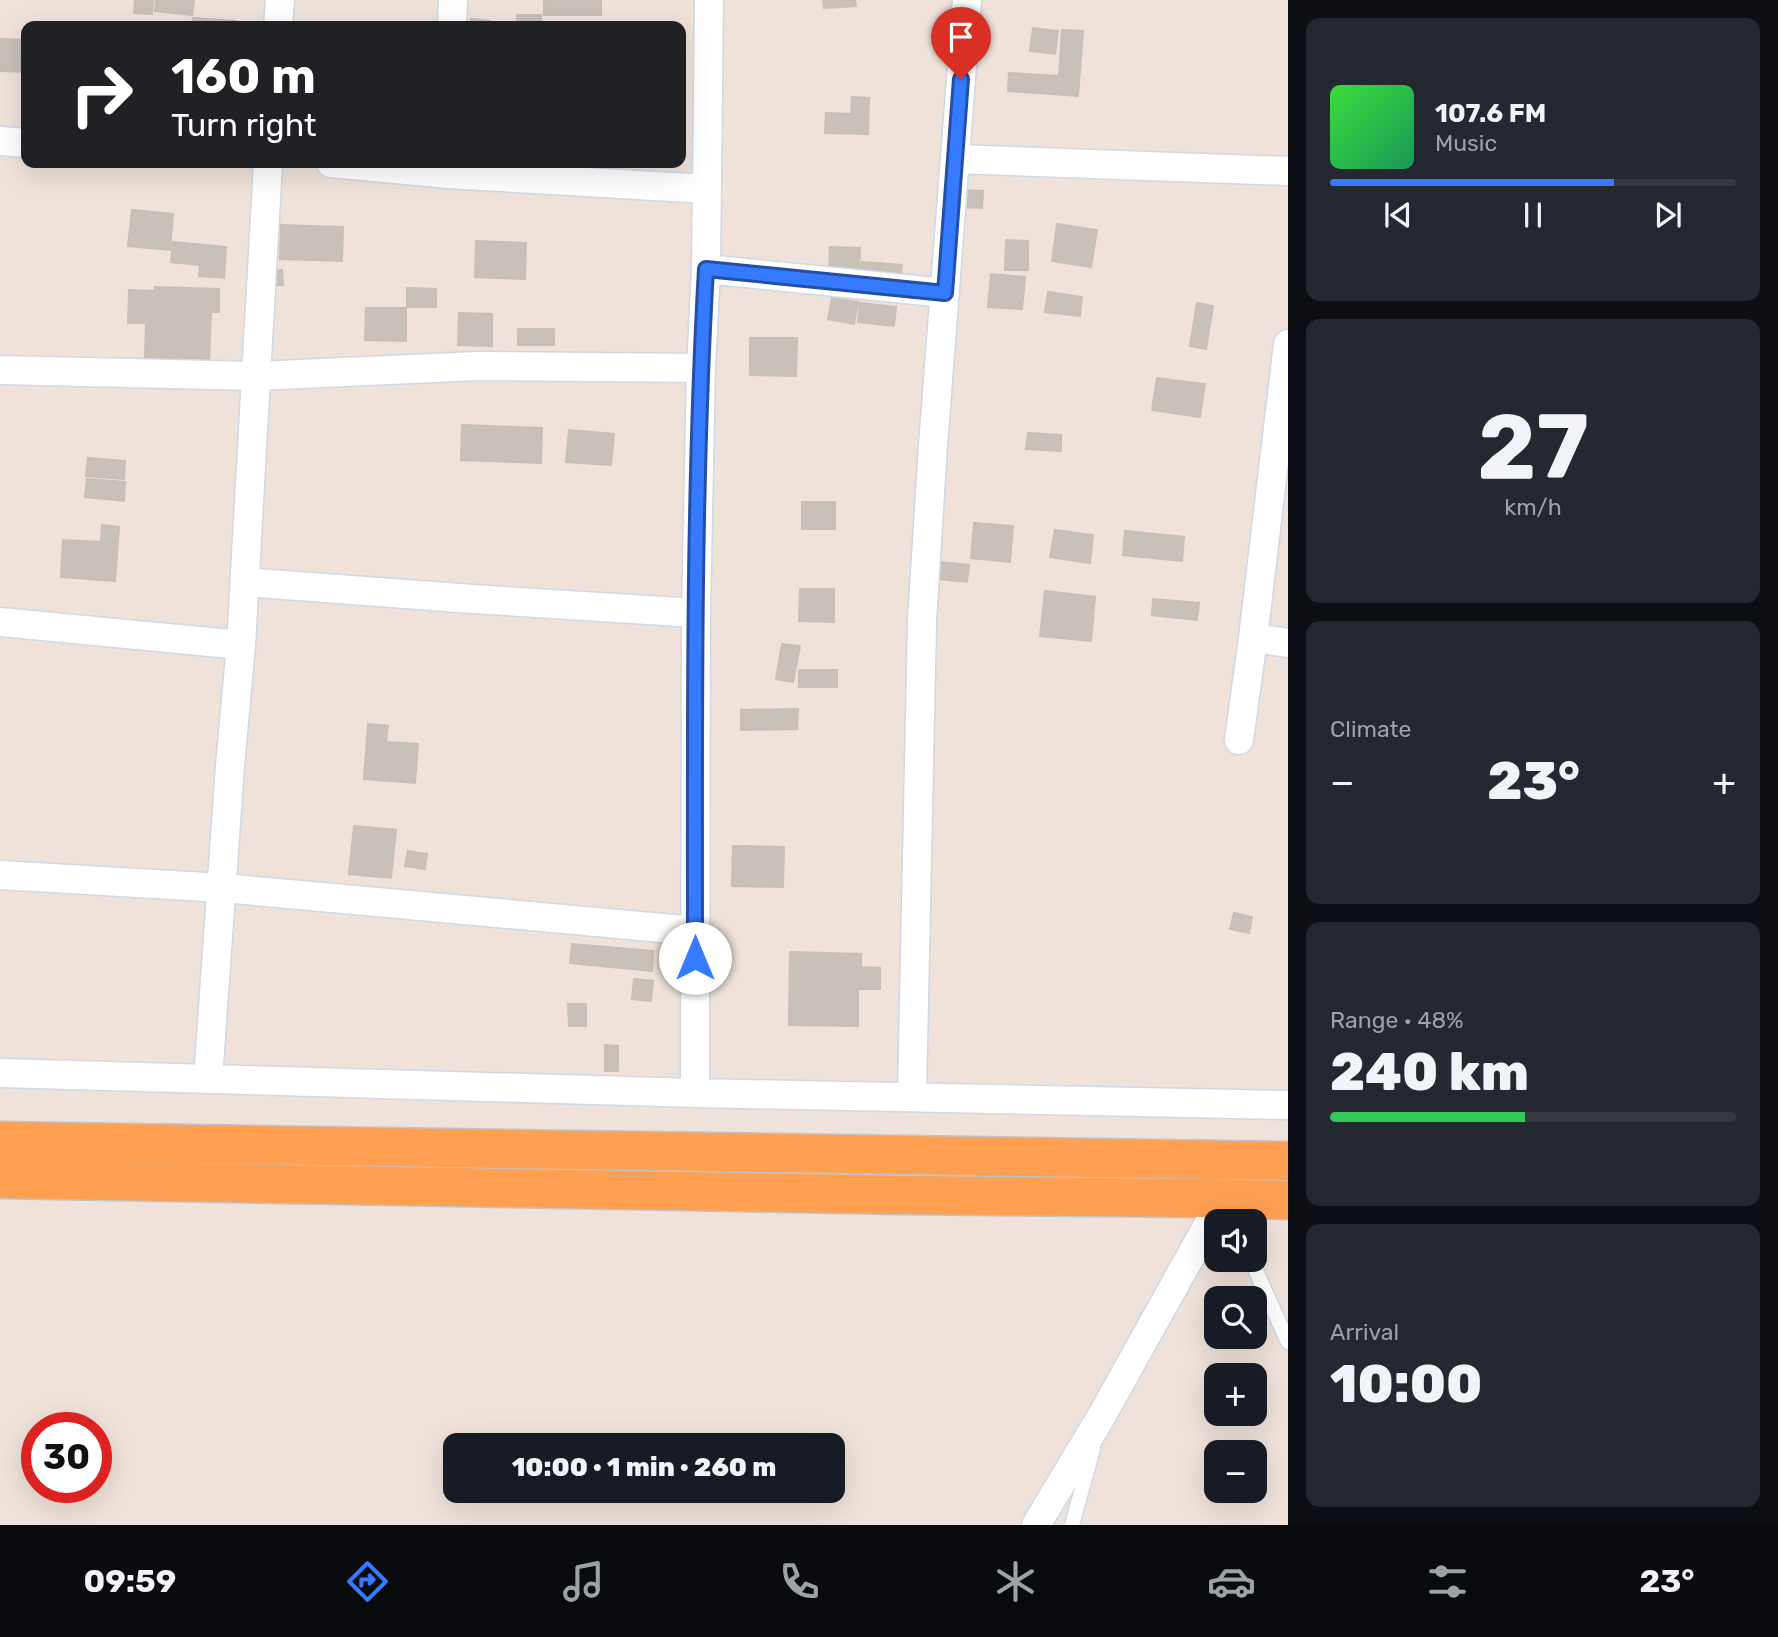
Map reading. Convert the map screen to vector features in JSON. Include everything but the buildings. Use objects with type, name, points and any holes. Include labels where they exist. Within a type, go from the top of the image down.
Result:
[{"type":"highway","points":[[0,1141],[1288,1161]]},
{"type":"highway","points":[[0,1179],[889,1195],[1226,1204],[1288,1200]]},
{"type":"street","points":[[278,21],[279,0]]},
{"type":"street","points":[[452,21],[453,0]]},
{"type":"street","points":[[695,1093],[696,613],[708,189],[709,0]]},
{"type":"street","points":[[912,1097],[922,621],[967,0]]},
{"type":"street","points":[[0,141],[21,143]]},
{"type":"street","points":[[955,159],[1288,171]]},
{"type":"street","points":[[208,1079],[241,645],[268,168]]},
{"type":"street","points":[[449,168],[708,189]]},
{"type":"street","points":[[706,269],[945,293]]},
{"type":"street","points":[[1239,740],[1288,344]]},
{"type":"street","points":[[0,370],[256,376],[478,366],[701,368]]},
{"type":"street","points":[[245,582],[696,613]]},
{"type":"street","points":[[0,622],[241,645]]},
{"type":"street","points":[[1253,638],[1288,643]]},
{"type":"street","points":[[0,875],[223,888],[695,931]]},
{"type":"street","points":[[0,1073],[695,1093],[1288,1105]]},
{"type":"street","points":[[1036,1525],[1226,1204]]},
{"type":"lane","points":[[1256,1272],[1288,1342]]},
{"type":"lane","points":[[1072,1525],[1101,1417]]},
{"type":"route","points":[[695,958],[696,613],[701,368],[706,269],[945,293],[961,79]]}]
